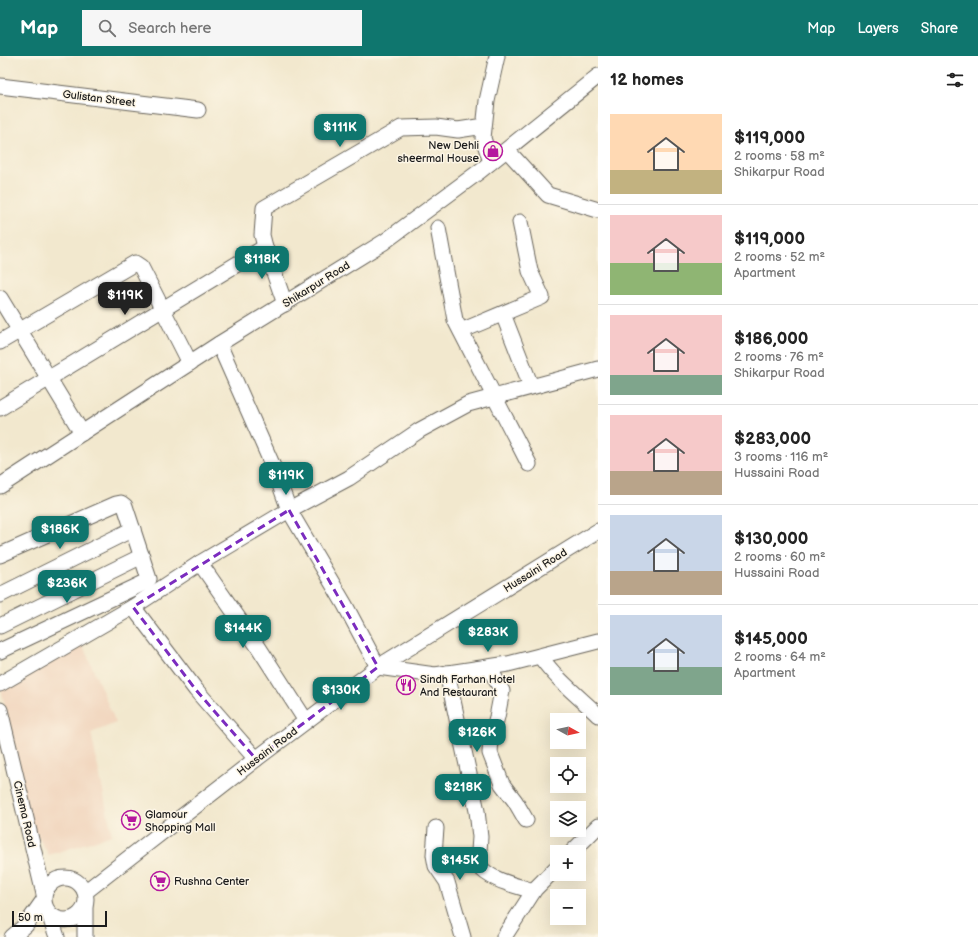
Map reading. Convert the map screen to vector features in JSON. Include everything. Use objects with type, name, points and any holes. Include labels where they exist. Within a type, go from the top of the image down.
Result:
[{"type":"street","points":[[491,162],[483,138],[487,100],[497,56]]},
{"type":"street","name":"Shikarpur Road","points":[[0,486],[219,344],[384,242],[507,150],[598,76]]},
{"type":"street","name":"Gulistan Street","points":[[0,86],[198,110]]},
{"type":"street","points":[[285,304],[262,235],[264,208],[401,128],[436,127],[458,130],[484,126]]},
{"type":"street","points":[[507,150],[548,195],[598,210]]},
{"type":"street","points":[[461,331],[542,297],[530,271],[520,222]]},
{"type":"street","points":[[438,228],[455,320],[529,464]]},
{"type":"street","points":[[0,408],[265,247]]},
{"type":"street","points":[[0,342],[136,263],[141,267],[190,363]]},
{"type":"street","points":[[0,298],[82,432]]},
{"type":"street","points":[[503,314],[530,386]]},
{"type":"street","points":[[219,344],[275,471],[289,510],[345,605],[378,667],[435,675],[508,664],[598,641]]},
{"type":"street","points":[[0,684],[133,607],[200,563],[289,510],[349,478],[420,430],[468,404],[530,386],[598,369]]},
{"type":"street","points":[[0,555],[121,503],[125,506],[149,580],[0,651]]},
{"type":"street","points":[[0,594],[133,529]]},
{"type":"street","name":"Hussaini Road","points":[[85,899],[256,760],[378,667],[598,531]]},
{"type":"street","points":[[0,626],[142,556]]},
{"type":"street","points":[[200,563],[259,648],[306,721]]},
{"type":"street","points":[[133,607],[196,690],[256,760]]},
{"type":"street","points":[[540,656],[556,676],[598,715]]},
{"type":"street","points":[[489,667],[502,691],[497,718],[491,738],[490,753],[502,784],[515,800],[526,820]]},
{"type":"street","points":[[447,673],[477,812],[480,837],[478,865],[486,873],[494,877],[533,891]]},
{"type":"street","name":"Cinema Road","points":[[1,717],[46,903],[57,937]]},
{"type":"street","points":[[436,828],[434,855],[436,866],[447,882],[463,937]]},
{"type":"street","points":[[580,845],[597,830]]},
{"type":"street","points":[[504,937],[533,891],[550,874]]},
{"type":"street","points":[[85,899],[82,912],[76,918],[62,920],[55,918],[46,903],[46,888],[51,882],[64,877],[71,878],[82,886],[85,899],[85,937]]},
{"type":"street","points":[[12,937],[26,925],[46,903]]},
{"type":"highlighted area","points":[[289,510],[378,667],[256,759],[196,690],[133,607]]},
{"type":"shaded area","points":[[81,641],[116,723],[91,733],[112,835],[49,855],[32,827],[23,795],[0,683]]},
{"type":"place","name":"New Dehli sheermal House","points":[[493,151]]},
{"type":"place","name":"Sindh Farhan Hotel And Restaurant","points":[[406,685]]},
{"type":"place","name":"Glamour Shopping Mall","points":[[131,820]]},
{"type":"place","name":"Rushna Center","points":[[160,881]]}]
